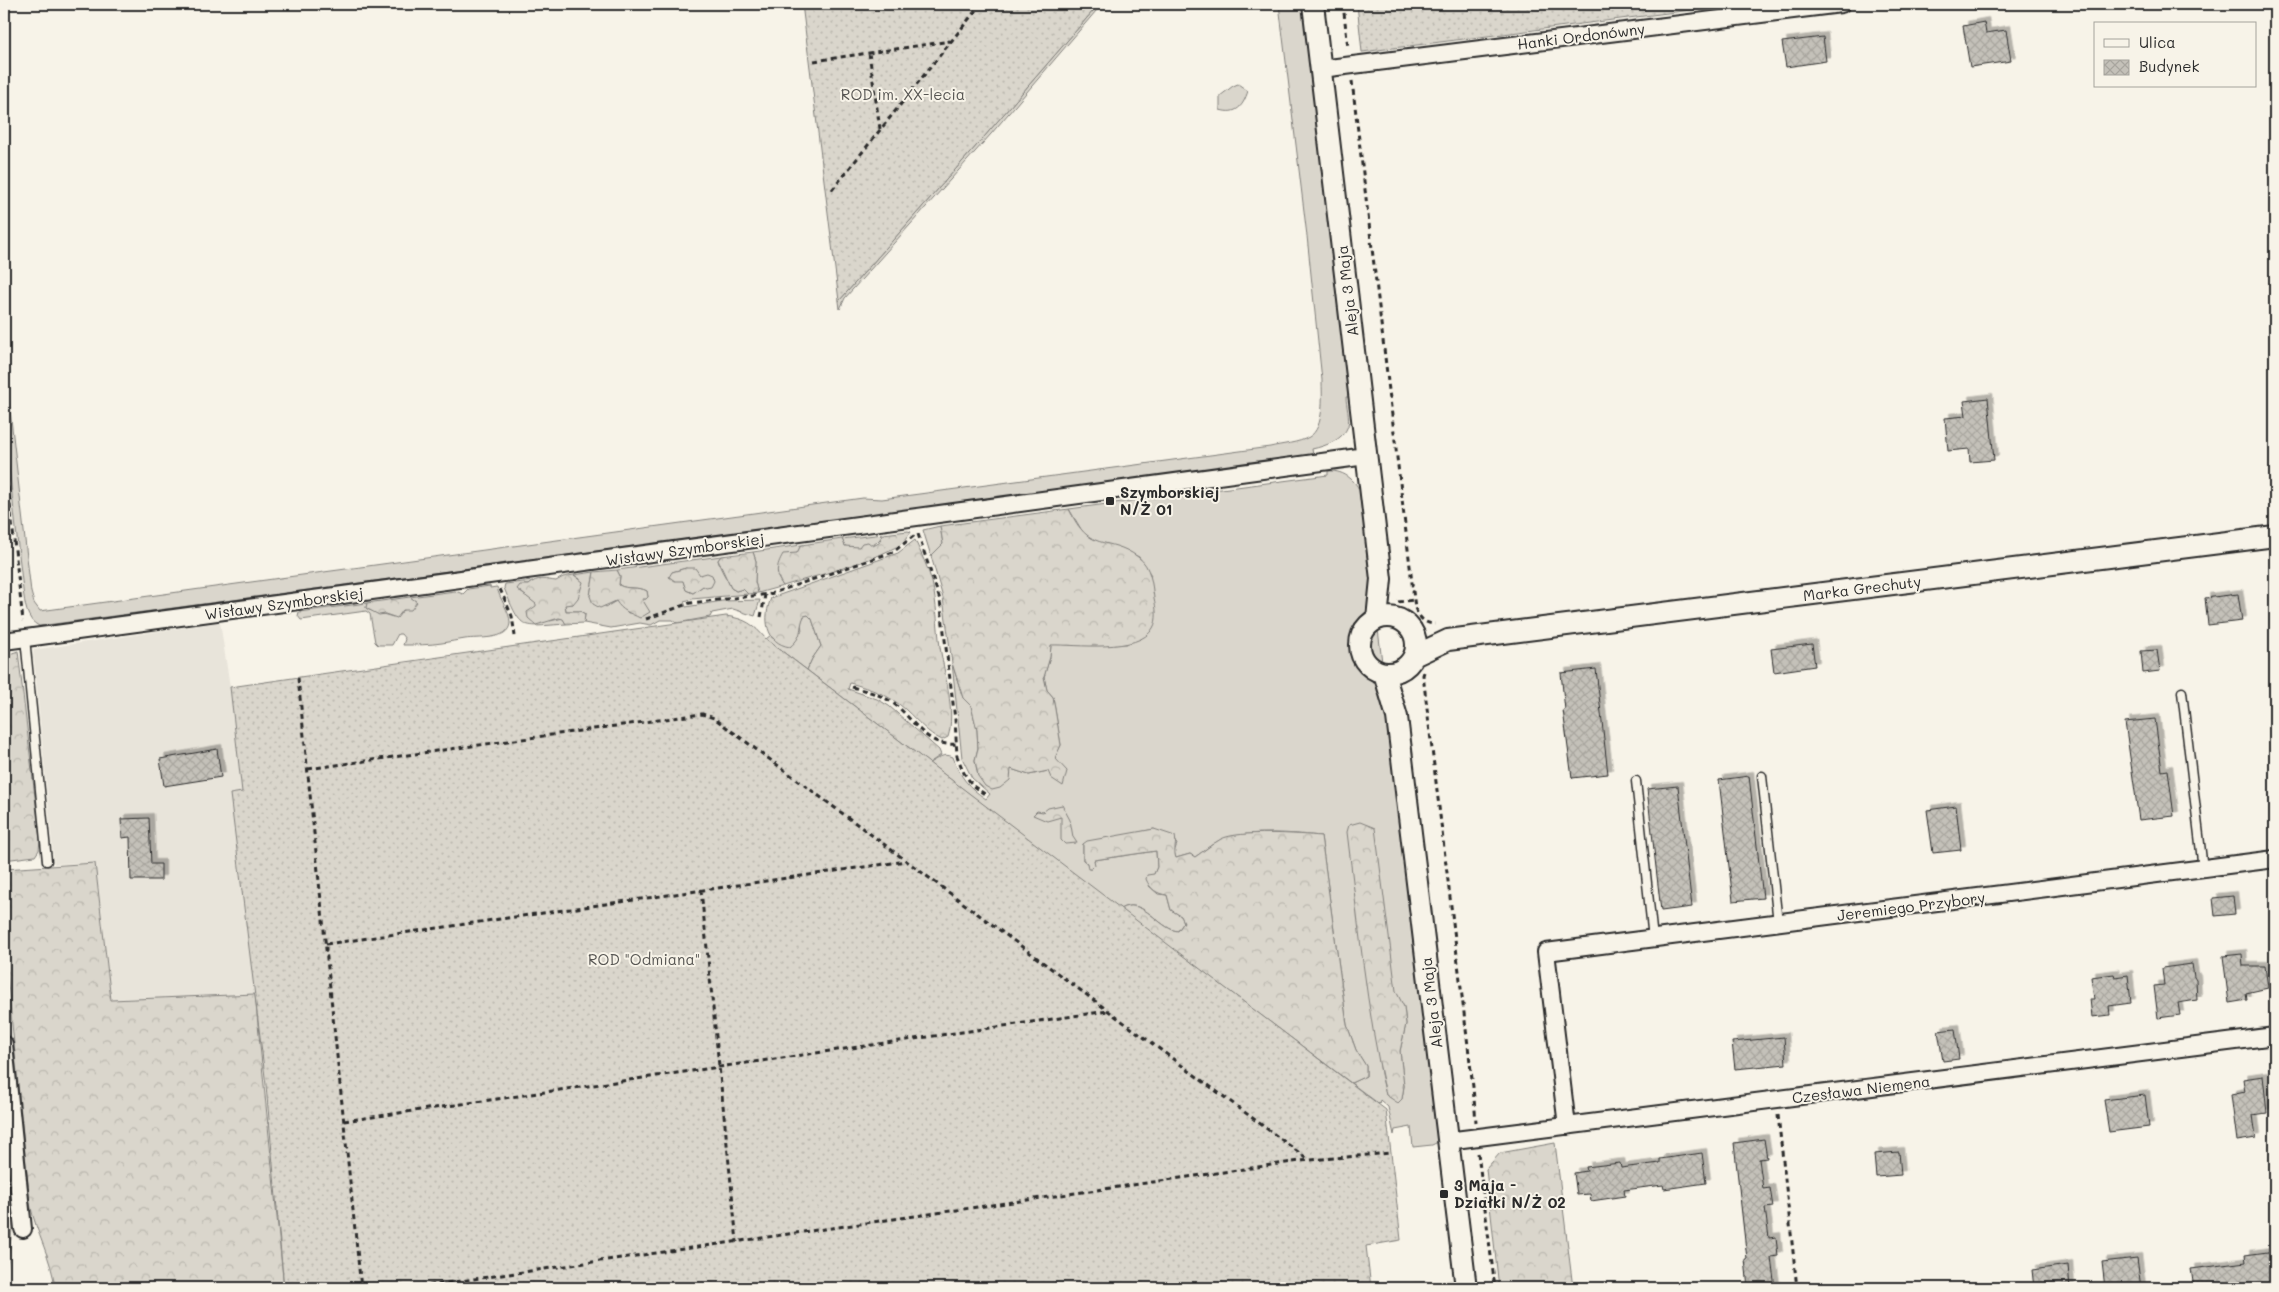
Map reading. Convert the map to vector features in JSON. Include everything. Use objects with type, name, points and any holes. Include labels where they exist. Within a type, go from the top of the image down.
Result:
[{"type":"street","name":"Aleja 3 Maja","points":[[1313,4],[1381,578],[1402,618]]},
{"type":"street","name":"Hanki Ordonówny","points":[[1321,68],[1841,4]]},
{"type":"street","name":"Wisławy Szymborskiej","points":[[4,641],[497,574],[916,525],[1366,456]]},
{"type":"street","name":"Marka Grechuty","points":[[1407,667],[1448,640],[2275,536]]},
{"type":"street","name":"Marka Grechuty","points":[[1402,618],[1448,640]]},
{"type":"street","points":[[1402,618],[1415,637],[1407,667],[1368,665],[1360,649],[1363,631],[1402,618]]},
{"type":"street","name":"Aleja 3 Maja","points":[[1407,667],[1397,717],[1466,1288]]},
{"type":"street","name":"Jeremiego Przybory","points":[[1567,1126],[1546,952],[2275,859]]},
{"type":"street","name":"Czesława Niemena","points":[[1447,1141],[2275,1036]]},
{"type":"street","points":[[4,1044],[23,1228]]},
{"type":"lane","points":[[25,638],[47,861]]},
{"type":"lane","points":[[2182,692],[2204,869]]},
{"type":"lane","points":[[1762,776],[1778,923]]},
{"type":"lane","points":[[1636,781],[1653,939]]},
{"type":"path","points":[[832,190],[981,4]]},
{"type":"path","points":[[1343,4],[1350,58]]},
{"type":"path","points":[[814,61],[950,41]]},
{"type":"path","points":[[869,53],[880,130]]},
{"type":"path","points":[[1352,80],[1414,600],[1418,615],[1402,618]]},
{"type":"path","points":[[4,450],[25,638]]},
{"type":"path","points":[[646,620],[690,603],[765,595],[894,552],[916,525]]},
{"type":"path","points":[[916,525],[940,600],[955,719],[956,744],[964,774],[973,786],[986,796]]},
{"type":"path","points":[[497,574],[499,587],[512,616],[516,636]]},
{"type":"path","points":[[761,616],[765,595]]},
{"type":"path","points":[[1402,618],[1414,600]]},
{"type":"path","points":[[1407,667],[1423,675],[1472,1077],[1476,1126]]},
{"type":"path","points":[[298,678],[361,1288]]},
{"type":"path","points":[[852,687],[874,693],[893,703],[937,744],[956,744]]},
{"type":"path","points":[[308,769],[702,714],[714,718],[1309,1160]]},
{"type":"path","points":[[326,944],[906,861]]},
{"type":"path","points":[[701,890],[737,1242]]},
{"type":"path","points":[[344,1121],[1109,1011]]},
{"type":"path","points":[[1776,1100],[1797,1288]]},
{"type":"path","points":[[1477,1144],[1495,1288]]},
{"type":"path","points":[[411,1288],[1309,1160],[1391,1153]]},
{"type":"shaded area","points":[[220,622],[230,687],[242,792],[230,794],[255,994],[111,1000],[95,863],[54,864],[33,650]]},
{"type":"green space","name":"ROD im. XX-lecia","points":[[802,4],[1099,4],[839,301]]},
{"type":"green space","points":[[1099,4],[1102,4],[991,134],[845,298],[840,309],[839,301]]},
{"type":"green space","points":[[1279,4],[1304,4],[1350,397],[1346,397],[1349,419],[1346,431],[1333,442],[1312,449],[1313,455],[39,626],[31,620],[23,590],[4,424],[4,358],[31,592],[34,603],[40,611],[863,498],[882,499],[1270,447],[1305,439],[1314,433],[1318,426],[1322,411],[1322,380]]},
{"type":"green space","points":[[1357,4],[1738,4],[1362,52]]},
{"type":"green space","points":[[1238,84],[1248,91],[1244,101],[1235,110],[1220,110],[1220,96]]},
{"type":"green space","points":[[1328,471],[1334,471],[1350,478],[1357,486],[1362,497],[1440,1141],[1432,1145],[1413,1147],[1411,1127],[1395,1130],[1394,1135],[1388,1107],[1380,1100],[1379,1104],[1351,1083],[1366,1076],[1366,1066],[1356,1050],[1347,1025],[1321,836],[1273,833],[1236,835],[1217,841],[1195,857],[1190,854],[1176,858],[1174,852],[1177,844],[1154,829],[1083,844],[1083,860],[1087,863],[1089,869],[1091,869],[1094,860],[1156,851],[1157,867],[1149,886],[1158,894],[1167,895],[1171,910],[1181,916],[1184,922],[1178,931],[1166,927],[1148,912],[1135,906],[1120,909],[929,763],[946,755],[953,757],[969,786],[986,799],[990,794],[972,778],[962,758],[952,663],[963,698],[971,705],[977,730],[978,748],[975,760],[978,776],[1011,769],[1029,775],[1048,771],[1061,745],[1053,697],[1047,690],[1044,677],[1050,657],[1051,644],[1127,644],[1151,575],[1139,557],[1120,548],[1100,543],[1084,534],[1069,509],[1328,475]],"holes":[[[1354,887],[1396,992],[1404,1007],[1406,1024],[1400,1051],[1404,1086],[1402,1099],[1386,1095],[1381,1074]]]},
{"type":"green space","points":[[1069,509],[1084,533],[1100,542],[1127,550],[1146,565],[1156,609],[1156,621],[1146,636],[1121,645],[1051,645],[1050,657],[1044,677],[1047,690],[1053,697],[1061,745],[1055,758],[1067,771],[1063,786],[1051,778],[1048,771],[1029,775],[1011,769],[1010,780],[1000,788],[992,790],[985,786],[978,776],[975,760],[978,748],[977,730],[971,706],[963,698],[952,663],[943,598],[931,556],[943,544],[940,526]]},
{"type":"green space","points":[[940,526],[943,544],[931,556],[923,530]]},
{"type":"green space","points":[[911,532],[899,545],[868,560],[783,586],[779,578],[778,566],[783,554],[797,553],[801,545],[842,539],[845,546],[859,547],[862,543],[868,542],[873,546],[879,543],[883,534]]},
{"type":"green space","points":[[883,534],[876,543],[861,548],[845,546],[842,539]]},
{"type":"green space","points":[[915,540],[934,590],[940,647],[950,704],[951,716],[948,737],[942,740],[937,737],[900,705],[880,693],[850,683],[848,689],[877,699],[889,706],[939,750],[941,755],[929,763],[807,670],[821,646],[812,619],[808,615],[804,616],[799,636],[790,647],[782,645],[775,640],[768,628],[767,621],[768,606],[771,598],[898,553]]},
{"type":"green space","points":[[801,545],[797,553],[777,576],[783,586],[758,593],[755,582],[756,561],[753,552]]},
{"type":"green space","points":[[753,552],[756,561],[755,582],[758,593],[748,594],[743,589],[736,591],[731,588],[718,560],[721,556]]},
{"type":"green space","points":[[721,556],[718,560],[719,564],[731,588],[736,591],[743,589],[748,594],[692,599],[684,601],[686,607],[722,601],[760,600],[755,616],[733,609],[712,613],[710,617],[677,623],[673,620],[660,620],[651,625],[640,623],[611,628],[584,623],[585,614],[580,611],[566,611],[565,604],[573,604],[580,579],[574,575],[594,572],[590,596],[606,607],[616,601],[628,613],[633,613],[636,616],[645,605],[642,599],[648,597],[647,591],[619,585],[620,576],[617,570]],"holes":[[[686,568],[700,575],[703,586],[693,593],[686,590],[683,581],[672,572]]]},
{"type":"green space","points":[[686,568],[695,568],[700,575],[707,573],[712,575],[714,581],[711,587],[706,588],[703,586],[693,593],[686,590],[683,581],[675,581],[669,577],[672,572]]},
{"type":"green space","points":[[617,570],[620,576],[619,585],[647,591],[648,597],[642,599],[650,612],[640,618],[624,609],[616,601],[600,608],[593,604],[590,596],[594,572]]},
{"type":"green space","points":[[574,575],[583,582],[578,598],[573,604],[565,605],[566,611],[580,611],[585,614],[584,623],[566,624],[563,619],[559,618],[536,625],[528,618],[527,612],[536,604],[517,589],[520,585],[528,585],[535,580],[556,581],[563,577]]},
{"type":"green space","points":[[533,581],[528,585],[524,585],[520,592],[536,603],[550,621],[563,618],[566,624],[531,626],[520,620],[504,588],[505,584]]},
{"type":"green space","points":[[490,586],[490,588],[497,587],[510,618],[508,629],[504,633],[492,637],[445,643],[403,645],[405,639],[401,634],[398,634],[392,645],[378,645],[375,642],[370,614],[366,611],[301,620],[298,616],[299,612],[367,603],[366,608],[369,610],[393,617],[417,602],[410,597],[455,591],[463,594],[468,589]]},
{"type":"green space","points":[[410,597],[417,602],[411,610],[403,610],[397,618],[385,614],[379,615],[366,608],[367,603]]},
{"type":"green space","points":[[808,615],[812,619],[821,646],[807,670],[766,639],[771,635],[772,638],[802,631],[801,623],[804,616]]},
{"type":"green space","name":"ROD \"Odmiana\"","points":[[726,616],[739,619],[753,626],[766,639],[1386,1110],[1401,1240],[1366,1246],[1371,1288],[284,1288],[266,1085],[230,794],[242,792],[230,687]]},
{"type":"green space","points":[[18,651],[40,840],[39,850],[35,856],[4,860],[4,656]]},
{"type":"green space","points":[[1062,805],[1070,820],[1073,837],[1077,843],[1065,844],[1061,840],[1061,817],[1047,821],[1033,815],[1037,811],[1043,812],[1048,808]]},
{"type":"green space","points":[[1360,822],[1375,828],[1396,991],[1404,1007],[1406,1024],[1400,1051],[1404,1086],[1402,1099],[1398,1103],[1386,1095],[1373,1030],[1363,964],[1347,832],[1349,825]]},
{"type":"green space","points":[[1154,829],[1175,836],[1176,858],[1190,854],[1195,857],[1221,839],[1241,834],[1270,833],[1321,836],[1347,1025],[1356,1050],[1366,1066],[1366,1076],[1351,1083],[1120,909],[1135,906],[1148,912],[1166,927],[1173,930],[1178,931],[1184,922],[1181,916],[1171,910],[1167,895],[1154,890],[1146,879],[1147,875],[1154,874],[1157,867],[1156,851],[1094,860],[1095,865],[1091,869],[1088,869],[1087,863],[1083,860],[1083,844],[1087,841]]},
{"type":"green space","points":[[95,863],[111,1000],[255,994],[284,1288],[55,1288],[51,1267],[30,1204],[4,944],[4,869]]},
{"type":"green space","points":[[1555,1143],[1573,1288],[1499,1288],[1486,1169],[1500,1153]]},
{"type":"green space","points":[[4,1170],[9,1180],[13,1208],[11,1242],[4,1284]]},
{"type":"green space","points":[[1452,1281],[1453,1288],[1388,1288],[1387,1285]]},
{"type":"building","points":[[1984,22],[1986,33],[2006,30],[2011,61],[1970,67],[1963,26]]},
{"type":"building","points":[[1823,37],[1826,61],[1786,67],[1782,42]]},
{"type":"building","points":[[1988,398],[1994,460],[1970,462],[1969,449],[1948,451],[1945,418],[1966,416],[1964,401]]},
{"type":"building","points":[[2238,594],[2242,621],[2208,625],[2205,598]]},
{"type":"building","points":[[1812,644],[1815,666],[1774,672],[1771,649]]},
{"type":"building","points":[[2157,650],[2160,671],[2143,673],[2141,651]]},
{"type":"building","points":[[1596,669],[1608,774],[1572,778],[1563,710],[1565,710],[1561,673]]},
{"type":"building","points":[[2155,719],[2162,771],[2168,770],[2174,816],[2139,820],[2125,722]]},
{"type":"building","points":[[217,749],[221,777],[164,786],[160,759]]},
{"type":"building","points":[[1749,776],[1763,898],[1733,901],[1719,780]]},
{"type":"building","points":[[1678,786],[1692,907],[1661,911],[1647,789]]},
{"type":"building","points":[[1956,806],[1961,850],[1933,853],[1927,810]]},
{"type":"building","points":[[149,818],[151,864],[161,864],[161,880],[131,880],[130,837],[122,838],[121,819]]},
{"type":"building","points":[[2233,896],[2235,914],[2215,916],[2213,898]]},
{"type":"building","points":[[2242,954],[2243,966],[2265,966],[2268,988],[2246,993],[2247,1000],[2229,1003],[2223,956]]},
{"type":"building","points":[[2192,964],[2196,980],[2197,1000],[2178,1003],[2180,1015],[2158,1018],[2154,986],[2164,985],[2162,968]]},
{"type":"building","points":[[2114,974],[2115,977],[2128,975],[2131,1003],[2109,1006],[2110,1015],[2092,1017],[2090,999],[2094,999],[2091,977]]},
{"type":"building","points":[[1955,1029],[1959,1059],[1943,1061],[1938,1031]]},
{"type":"building","points":[[1784,1037],[1786,1064],[1735,1069],[1732,1042]]},
{"type":"building","points":[[2263,1076],[2267,1113],[2253,1115],[2256,1138],[2237,1141],[2231,1095],[2245,1092],[2243,1079]]},
{"type":"building","points":[[2145,1095],[2149,1127],[2109,1132],[2104,1100]]},
{"type":"building","points":[[1764,1139],[1767,1158],[1759,1159],[1763,1189],[1770,1188],[1773,1207],[1765,1208],[1769,1238],[1776,1237],[1778,1256],[1771,1257],[1775,1288],[1748,1288],[1745,1259],[1747,1259],[1734,1143]]},
{"type":"building","points":[[1899,1152],[1901,1175],[1876,1177],[1874,1154]]},
{"type":"building","points":[[1702,1153],[1706,1183],[1664,1189],[1663,1185],[1624,1190],[1625,1196],[1591,1201],[1590,1194],[1577,1195],[1574,1173],[1587,1171],[1586,1167],[1620,1163],[1621,1168],[1660,1163],[1660,1159]]},
{"type":"building","points":[[2275,1251],[2275,1284],[2267,1285],[2268,1288],[2194,1288],[2191,1269],[2246,1262],[2245,1255]]},
{"type":"building","points":[[2137,1258],[2141,1288],[2105,1288],[2102,1262]]},
{"type":"building","points":[[2068,1265],[2070,1288],[2034,1288],[2032,1270]]},
{"type":"place","name":"Szymborskiej N/Ż 01","points":[[1110,501]]},
{"type":"place","name":"3 Maja - Działki N/Ż 02","points":[[1444,1194]]}]
